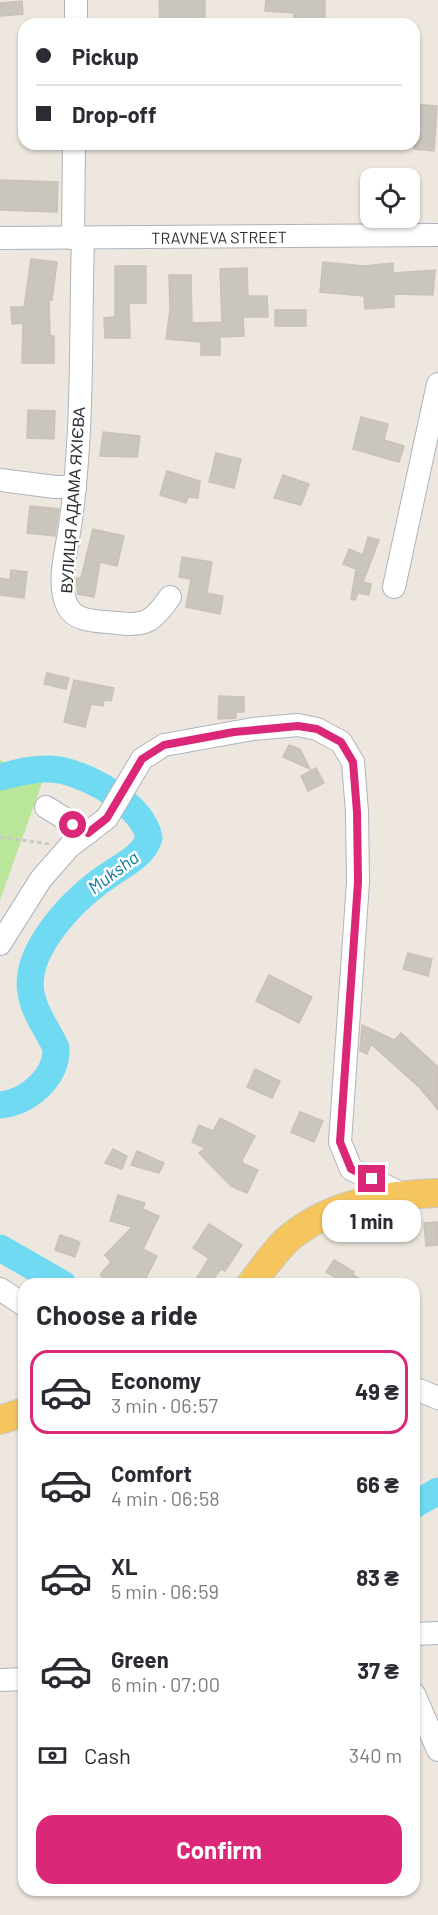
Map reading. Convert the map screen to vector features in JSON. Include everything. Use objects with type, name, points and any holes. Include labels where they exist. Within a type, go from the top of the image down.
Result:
[{"type":"main road","points":[[256,1278],[292,1236],[320,1219],[352,1204],[404,1195],[438,1193]]},
{"type":"main road","points":[[0,1420],[18,1414]]},
{"type":"street","points":[[75,18],[76,0]]},
{"type":"street","name":"ВУЛИЦЯ АДАМА ЯХІЄВА","points":[[74,150],[78,238],[75,487],[64,572],[64,599],[70,611],[82,618],[136,626],[153,617],[170,597]]},
{"type":"street","name":"TRAVNEVA STREET","points":[[0,238],[438,235]]},
{"type":"street","points":[[394,587],[438,384]]},
{"type":"street","points":[[0,480],[55,487],[75,487]]},
{"type":"street","points":[[0,944],[41,879],[69,847],[107,818],[142,759],[164,745],[219,734],[298,726],[317,729],[341,742],[353,762],[357,812],[358,882],[340,1142],[351,1169],[404,1195]]},
{"type":"street","points":[[46,807],[88,833]]},
{"type":"street","points":[[0,1289],[18,1301]]},
{"type":"street","points":[[420,1390],[438,1398]]},
{"type":"street","points":[[420,1634],[438,1633]]},
{"type":"street","points":[[0,1680],[18,1679]]},
{"type":"street","points":[[420,1708],[438,1750]]},
{"type":"path","points":[[0,837],[69,847]]},
{"type":"green space","points":[[0,760],[42,783],[0,900]]},
{"type":"building","points":[[159,0],[205,0],[205,18],[160,18]]},
{"type":"building","points":[[266,0],[325,0],[325,18],[294,18],[294,13],[265,11]]},
{"type":"building","points":[[22,1],[23,14],[0,16],[0,3]]},
{"type":"building","points":[[420,105],[437,106],[434,151],[420,150]]},
{"type":"building","points":[[0,180],[58,182],[57,212],[0,210]]},
{"type":"building","points":[[31,259],[57,262],[52,300],[49,300],[50,336],[54,336],[54,363],[22,363],[23,323],[12,324],[11,307],[24,307]]},
{"type":"building","points":[[323,262],[363,266],[393,263],[393,273],[435,270],[433,295],[394,294],[394,307],[365,309],[364,296],[320,292]]},
{"type":"building","points":[[115,266],[146,266],[146,303],[129,303],[130,338],[105,338],[104,318],[115,317]]},
{"type":"building","points":[[247,268],[248,296],[267,296],[268,317],[243,317],[244,336],[220,337],[220,355],[201,355],[201,342],[166,339],[170,310],[169,275],[191,275],[192,323],[222,322],[220,269]]},
{"type":"building","points":[[275,310],[306,310],[306,326],[275,326]]},
{"type":"building","points":[[28,410],[55,411],[54,439],[27,438]]},
{"type":"building","points":[[361,417],[388,424],[384,440],[404,446],[399,462],[353,449]]},
{"type":"building","points":[[103,432],[140,436],[137,457],[100,456]]},
{"type":"building","points":[[216,453],[241,459],[234,488],[209,482]]},
{"type":"building","points":[[167,471],[200,481],[198,498],[188,497],[186,503],[160,495]]},
{"type":"building","points":[[283,475],[309,484],[301,505],[274,498]]},
{"type":"building","points":[[30,506],[59,509],[55,536],[27,533]]},
{"type":"building","points":[[93,529],[124,536],[117,566],[100,562],[94,597],[78,594],[76,578],[81,578]]},
{"type":"building","points":[[368,537],[379,540],[363,582],[371,584],[369,595],[358,593],[355,600],[351,599],[356,569],[343,564],[349,549],[363,555]]},
{"type":"building","points":[[182,557],[212,562],[207,593],[223,596],[220,614],[186,607],[191,579],[179,577]]},
{"type":"building","points":[[11,570],[27,572],[24,598],[0,595],[0,578],[10,580]]},
{"type":"building","points":[[47,673],[69,678],[66,689],[44,684]]},
{"type":"building","points":[[74,680],[114,688],[111,701],[104,700],[103,706],[91,704],[85,727],[64,722]]},
{"type":"building","points":[[219,696],[244,697],[244,712],[236,712],[236,718],[218,719]]},
{"type":"building","points":[[289,745],[300,749],[310,769],[283,757]]},
{"type":"building","points":[[316,768],[324,783],[308,791],[301,776]]},
{"type":"building","points":[[408,953],[432,959],[428,976],[403,969]]},
{"type":"building","points":[[269,975],[312,997],[299,1023],[256,1001]]},
{"type":"building","points":[[362,1025],[394,1040],[401,1033],[438,1067],[438,1110],[420,1088],[371,1044],[367,1054],[360,1051]]},
{"type":"building","points":[[255,1069],[280,1081],[272,1098],[247,1087]]},
{"type":"building","points":[[300,1112],[323,1121],[314,1142],[291,1132]]},
{"type":"building","points":[[220,1118],[255,1136],[242,1160],[244,1164],[258,1170],[247,1193],[231,1186],[199,1153],[205,1148],[192,1142],[199,1125],[213,1131]]},
{"type":"building","points":[[113,1149],[127,1156],[122,1169],[105,1163]]},
{"type":"building","points":[[137,1151],[164,1163],[159,1173],[131,1165]]},
{"type":"building","points":[[118,1195],[145,1203],[143,1209],[159,1216],[143,1249],[157,1256],[146,1278],[104,1278],[100,1275],[111,1262],[105,1255],[132,1227],[110,1221]]},
{"type":"building","points":[[438,1222],[438,1245],[426,1246],[424,1223]]},
{"type":"building","points":[[209,1224],[242,1245],[225,1271],[221,1269],[214,1278],[197,1278],[209,1258],[193,1248]]},
{"type":"building","points":[[60,1235],[80,1242],[75,1257],[55,1250]]},
{"type":"building","points":[[334,1260],[354,1272],[352,1274],[358,1278],[336,1278],[326,1272]]},
{"type":"waterway","name":"Muksha","points":[[0,777],[44,769],[64,771],[79,776],[95,783],[124,802],[136,813],[149,838],[137,855],[82,896],[43,942],[35,959],[31,976],[31,993],[38,1014],[56,1048],[55,1059],[52,1069],[39,1087],[21,1099],[0,1105]]},
{"type":"waterway","name":"Muksha","points":[[0,1248],[52,1278]]},
{"type":"waterway","name":"Muksha","points":[[420,1502],[438,1491]]},
{"type":"route","points":[[73,825],[88,833],[107,818],[142,759],[164,745],[253,729],[298,726],[317,729],[341,742],[353,762],[357,812],[358,882],[340,1142],[351,1169],[372,1179]]}]
